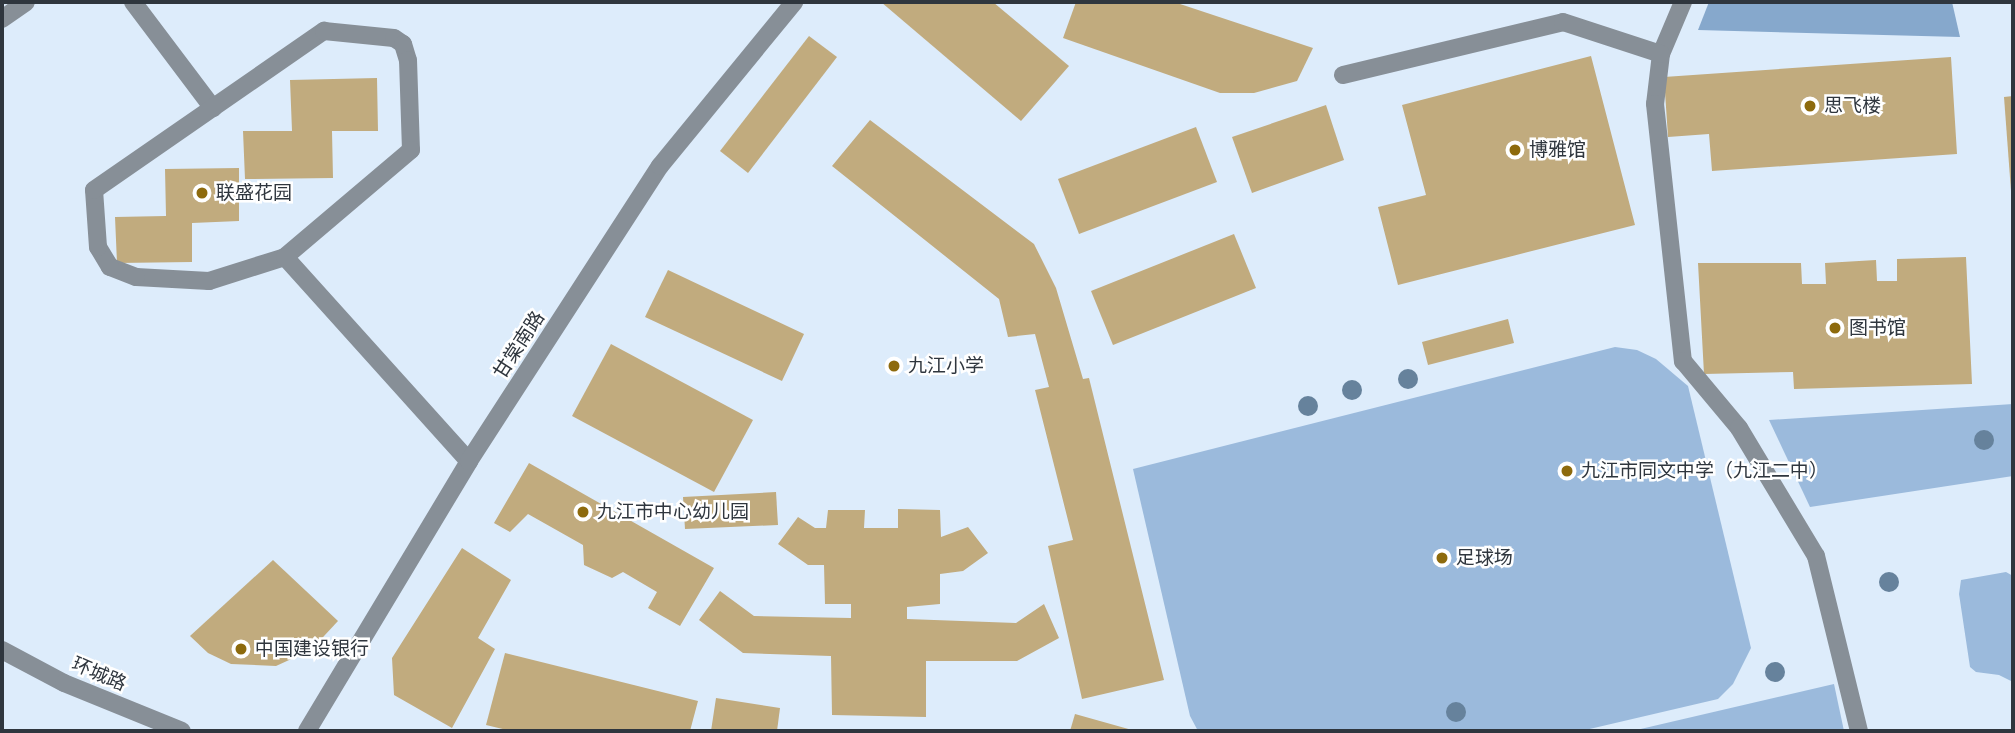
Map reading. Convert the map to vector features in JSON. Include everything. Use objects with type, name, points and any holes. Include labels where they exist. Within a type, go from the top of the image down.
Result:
[{"type":"street","points":[[2,19],[26,2]]},
{"type":"street","points":[[133,2],[213,108]]},
{"type":"street","name":"甘棠南路","points":[[307,731],[469,461],[660,166],[794,2]]},
{"type":"street","points":[[1683,2],[1661,54],[1655,104],[1683,361],[1739,428],[1816,556],[1858,731]]},
{"type":"street","points":[[1343,75],[1563,22],[1661,54]]},
{"type":"street","points":[[324,31],[394,38],[403,44],[408,60],[411,150],[285,257],[209,281],[136,277],[110,267],[98,247],[94,190],[324,31]]},
{"type":"street","points":[[285,257],[469,461]]},
{"type":"street","name":"环城路","points":[[2,650],[64,683],[182,731]]},
{"type":"shaded area","points":[[1709,2],[1952,2],[1960,37],[1698,30]]},
{"type":"shaded area","name":"足球场","points":[[1615,347],[1637,350],[1656,359],[1688,386],[1751,648],[1733,684],[1718,699],[1581,731],[1198,731],[1190,716],[1133,469]]},
{"type":"shaded area","points":[[2013,404],[2013,476],[1810,507],[1769,420]]},
{"type":"shaded area","points":[[2006,572],[2013,576],[2013,682],[1999,675],[1976,672],[1970,667],[1959,594],[1961,580]]},
{"type":"shaded area","points":[[1834,684],[1844,731],[1632,731]]},
{"type":"building","points":[[881,2],[993,2],[1069,66],[1021,121]]},
{"type":"building","points":[[1076,2],[1174,2],[1313,48],[1297,81],[1254,93],[1220,93],[1063,38]]},
{"type":"building","points":[[809,36],[837,57],[748,173],[720,151]]},
{"type":"building","name":"博雅馆","points":[[1591,56],[1635,225],[1398,285],[1378,207],[1426,195],[1402,105]]},
{"type":"building","name":"思飞楼","points":[[1951,57],[1957,154],[1712,171],[1709,134],[1668,137],[1664,77]]},
{"type":"building","points":[[377,78],[378,131],[332,131],[333,178],[245,179],[243,131],[292,131],[290,80]]},
{"type":"building","points":[[2013,96],[2013,191],[2011,191],[2004,97]]},
{"type":"building","points":[[1326,105],[1344,160],[1252,193],[1232,137]]},
{"type":"building","points":[[870,120],[1034,244],[1056,288],[1083,379],[1089,378],[1164,680],[1082,699],[1048,546],[1073,540],[1035,390],[1049,387],[1035,334],[1008,337],[999,299],[832,166]]},
{"type":"building","points":[[1196,127],[1217,182],[1079,234],[1058,179]]},
{"type":"building","name":"联盛花园","points":[[239,168],[239,221],[192,223],[192,262],[117,263],[115,217],[166,216],[165,169]]},
{"type":"building","points":[[1234,234],[1256,288],[1113,345],[1091,291]]},
{"type":"building","name":"图书馆","points":[[1966,257],[1972,384],[1794,389],[1793,372],[1704,374],[1698,263],[1801,263],[1802,284],[1826,284],[1825,263],[1876,260],[1877,281],[1897,281],[1897,259]]},
{"type":"building","points":[[668,270],[804,334],[782,381],[645,317]]},
{"type":"building","points":[[1508,319],[1514,343],[1428,365],[1422,342]]},
{"type":"building","points":[[611,344],[753,420],[714,492],[572,416]]},
{"type":"building","points":[[529,463],[714,568],[680,626],[648,608],[657,592],[623,572],[612,578],[584,565],[583,545],[528,514],[510,532],[494,523]]},
{"type":"building","points":[[776,492],[778,525],[685,529],[683,497]]},
{"type":"building","points":[[898,509],[940,510],[941,537],[968,527],[988,553],[963,571],[940,574],[940,604],[907,607],[907,619],[1016,623],[1044,604],[1059,638],[1017,661],[926,661],[926,717],[832,715],[831,656],[743,653],[699,620],[720,591],[754,616],[851,618],[851,604],[825,604],[824,565],[808,565],[778,544],[798,517],[815,528],[826,528],[828,510],[865,510],[864,528],[898,528]]},
{"type":"building","points":[[462,548],[511,580],[478,638],[495,649],[452,728],[394,695],[392,658]]},
{"type":"building","points":[[273,560],[338,621],[311,650],[276,666],[231,664],[208,653],[190,636]]},
{"type":"building","points":[[505,653],[698,701],[690,731],[511,731],[486,725]]},
{"type":"building","points":[[716,698],[780,708],[777,731],[711,731]]},
{"type":"building","points":[[1075,714],[1132,730],[1132,731],[1070,731]]},
{"type":"place","name":"思飞楼","points":[[1810,106]]},
{"type":"place","name":"博雅馆","points":[[1515,150]]},
{"type":"place","name":"联盛花园","points":[[202,193]]},
{"type":"place","name":"图书馆","points":[[1835,328]]},
{"type":"place","name":"九江小学","points":[[894,366]]},
{"type":"place","name":"九江市同文中学（九江二中）","points":[[1567,471]]},
{"type":"place","name":"九江市中心幼儿园","points":[[583,512]]},
{"type":"place","name":"足球场","points":[[1442,558]]},
{"type":"place","name":"中国建设银行","points":[[241,649]]}]
